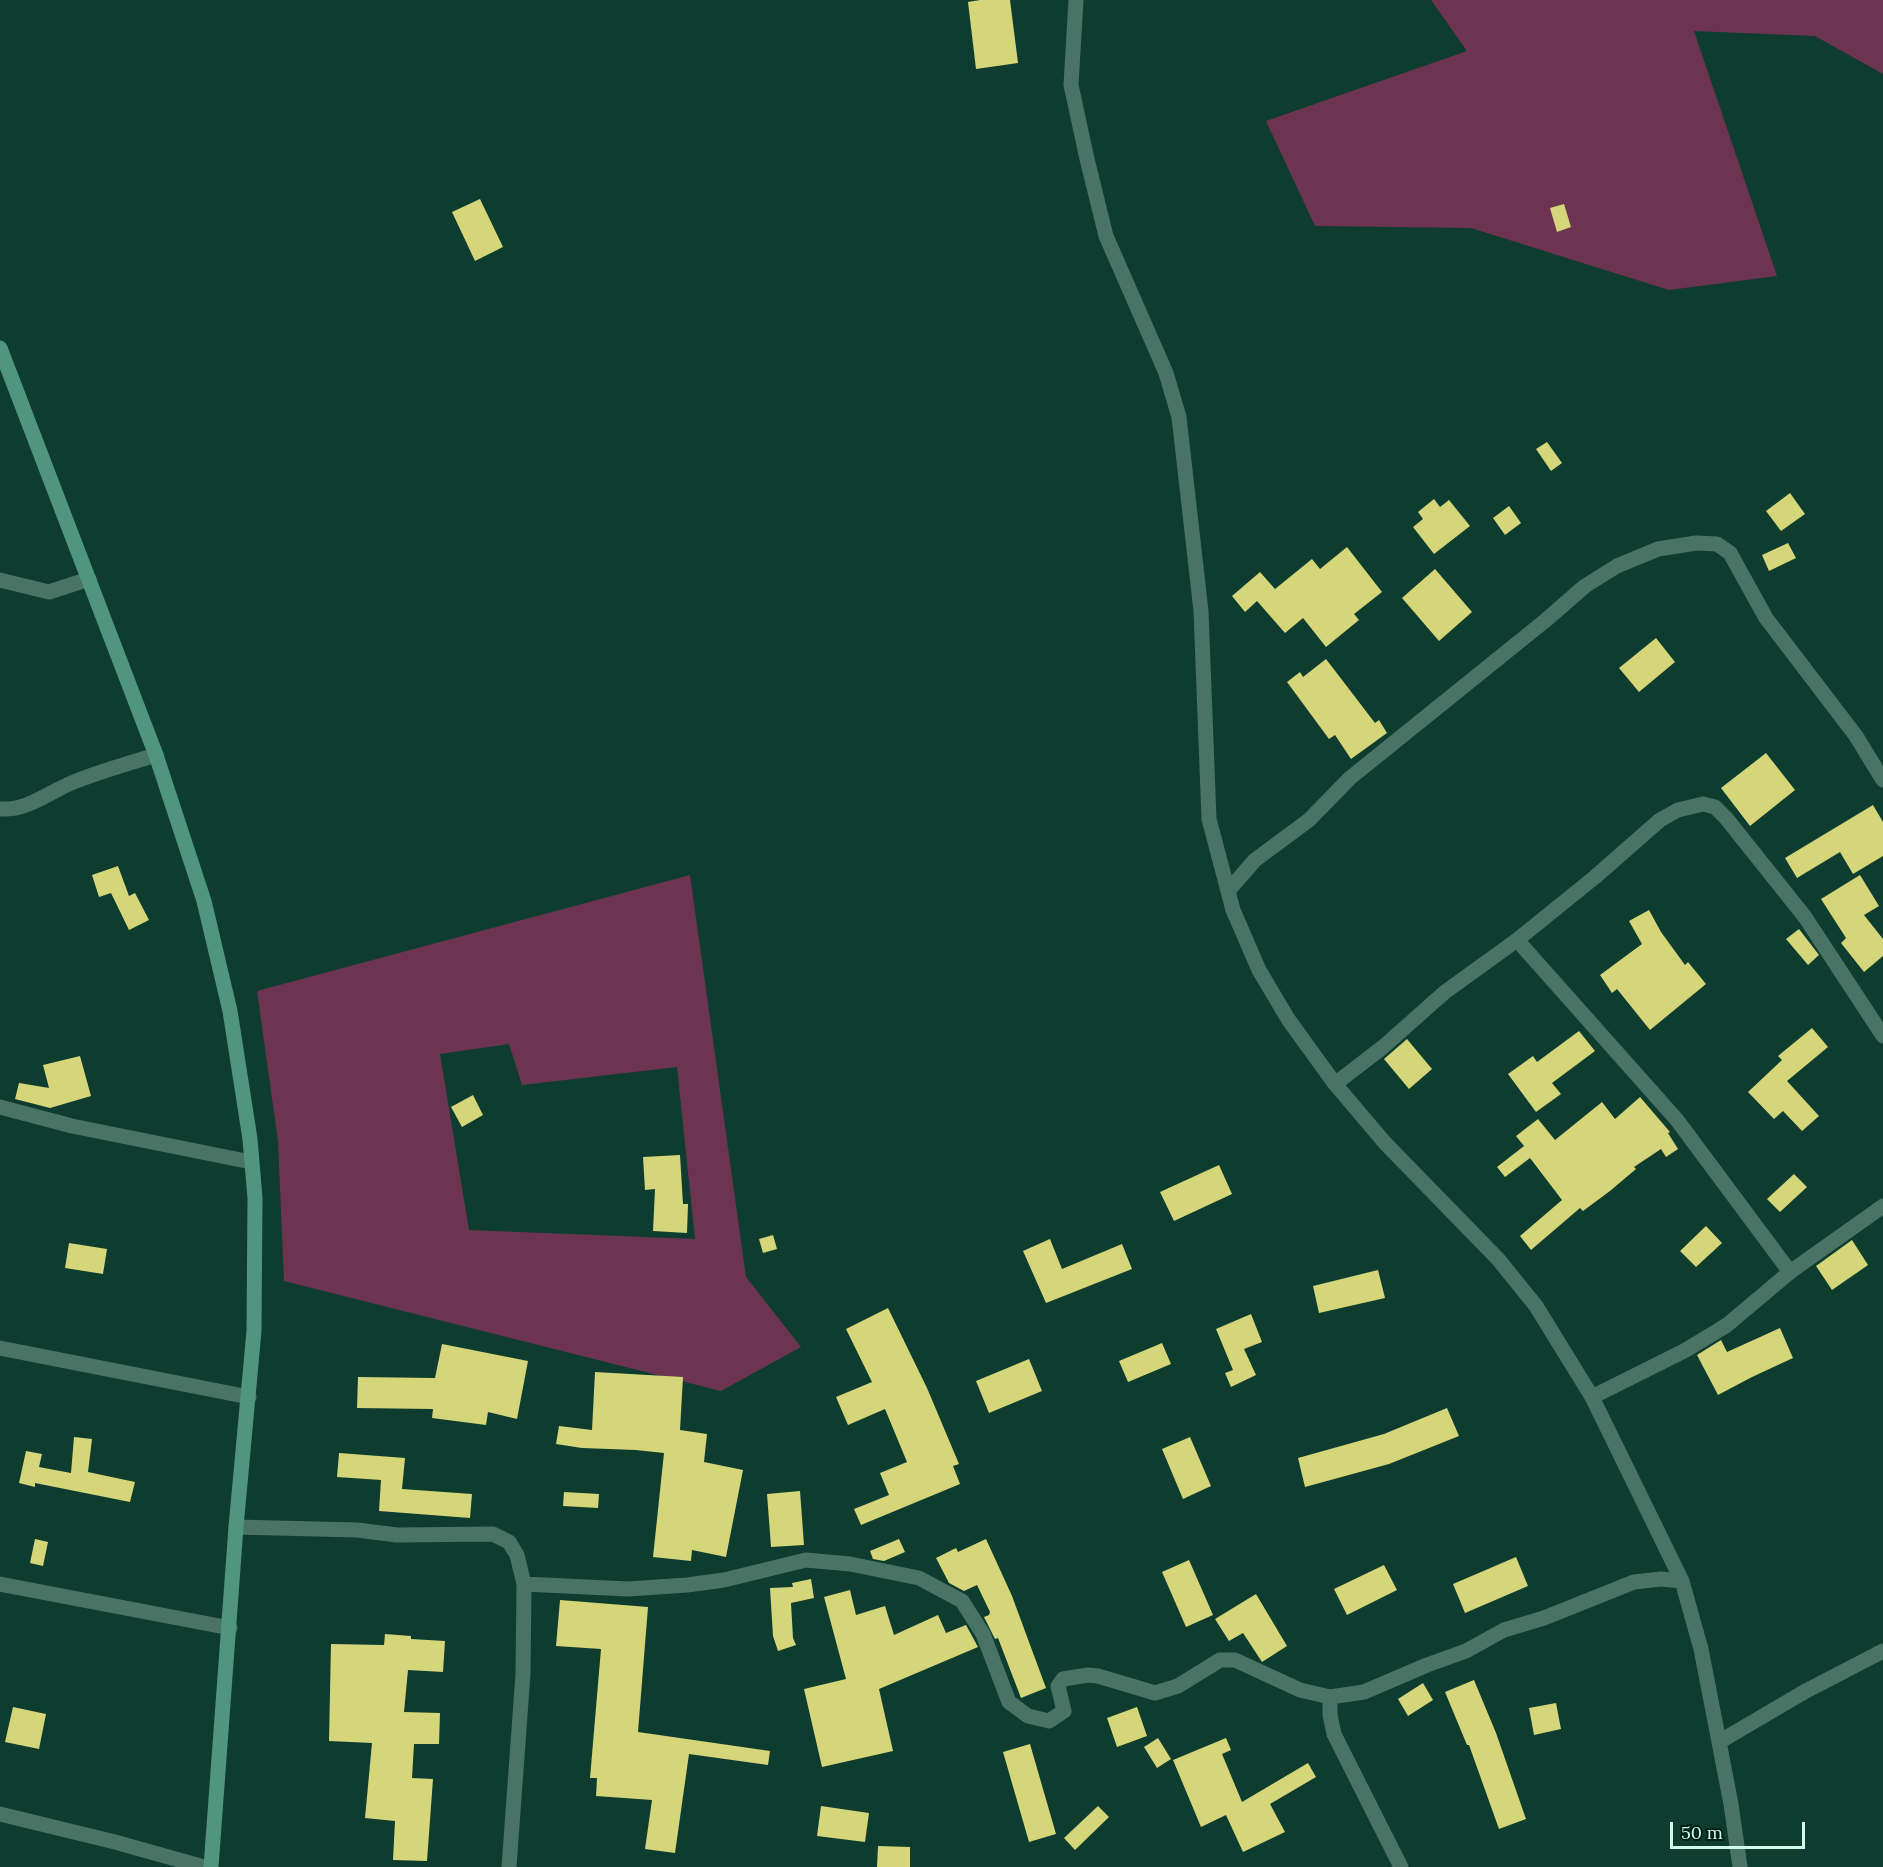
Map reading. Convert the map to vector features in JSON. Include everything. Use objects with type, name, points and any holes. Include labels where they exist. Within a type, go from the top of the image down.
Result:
[{"type":"main road","points":[[0,348],[156,755],[204,901],[230,1011],[250,1139],[255,1198],[254,1331],[236,1527],[211,1867]]},
{"type":"street","points":[[1076,0],[1071,85],[1106,236],[1166,374],[1179,417],[1201,611],[1209,819],[1233,910],[1259,970],[1288,1019],[1335,1084],[1385,1143],[1511,1274],[1536,1306],[1592,1397],[1682,1581],[1701,1649],[1731,1804],[1740,1867]]},
{"type":"street","points":[[1228,891],[1255,860],[1309,820],[1350,778],[1585,586],[1617,566],[1658,549],[1696,543],[1717,544],[1730,553],[1767,618],[1856,736],[1883,780]]},
{"type":"street","points":[[0,580],[49,592],[89,579]]},
{"type":"street","points":[[0,809],[30,804],[77,780],[156,755]]},
{"type":"street","points":[[1335,1084],[1383,1047],[1445,992],[1517,940],[1595,877],[1660,820],[1678,810],[1703,804],[1714,807],[1726,818],[1805,917],[1883,1036]]},
{"type":"street","points":[[1517,940],[1677,1120],[1790,1272]]},
{"type":"street","points":[[0,1107],[72,1126],[251,1162]]},
{"type":"street","points":[[1592,1397],[1686,1350],[1727,1325],[1790,1272],[1883,1206]]},
{"type":"street","points":[[0,1348],[249,1397]]},
{"type":"street","points":[[236,1527],[357,1530],[397,1535],[493,1534],[509,1542],[517,1555],[524,1584],[523,1674],[509,1867]]},
{"type":"street","points":[[524,1584],[628,1589],[675,1586],[724,1580],[806,1560],[850,1564],[919,1578],[962,1601],[983,1634],[1009,1702],[1028,1716],[1049,1721],[1064,1711],[1058,1686],[1063,1679],[1088,1675],[1098,1676],[1155,1693],[1178,1686],[1220,1660],[1234,1660],[1300,1690],[1330,1697],[1364,1692],[1466,1651],[1504,1630],[1544,1618],[1634,1582],[1661,1579],[1682,1581]]},
{"type":"street","points":[[0,1584],[230,1628]]},
{"type":"street","points":[[1719,1742],[1804,1692],[1883,1651]]},
{"type":"street","points":[[1330,1697],[1330,1715],[1334,1734],[1401,1867]]},
{"type":"street","points":[[0,1815],[115,1842],[204,1867]]},
{"type":"shaded area","points":[[1431,0],[1883,0],[1883,74],[1815,36],[1694,31],[1777,276],[1669,290],[1471,228],[1315,226],[1266,121],[1467,51]]},
{"type":"shaded area","points":[[690,875],[746,1277],[801,1347],[721,1391],[284,1281],[278,1141],[257,991]],"holes":[[[509,1044],[522,1085],[677,1067],[695,1239],[469,1230],[440,1054]]]},
{"type":"building","points":[[1010,0],[1018,63],[976,69],[968,2]]},
{"type":"building","points":[[480,199],[503,247],[475,261],[452,212]]},
{"type":"building","points":[[1564,204],[1571,227],[1557,232],[1550,208]]},
{"type":"building","points":[[1547,442],[1562,463],[1551,471],[1536,449]]},
{"type":"building","points":[[1790,493],[1805,514],[1781,531],[1766,511]]},
{"type":"building","points":[[1434,499],[1440,507],[1449,500],[1470,526],[1434,554],[1413,527],[1423,519],[1418,512]]},
{"type":"building","points":[[1509,506],[1521,523],[1505,535],[1493,518]]},
{"type":"building","points":[[1788,543],[1796,558],[1769,571],[1762,555]]},
{"type":"building","points":[[1347,547],[1382,592],[1354,614],[1359,620],[1326,647],[1303,618],[1285,633],[1257,601],[1245,612],[1232,596],[1260,572],[1275,589],[1312,559],[1320,569]]},
{"type":"building","points":[[1435,569],[1472,612],[1439,641],[1402,598]]},
{"type":"building","points":[[1656,638],[1675,662],[1639,692],[1619,668]]},
{"type":"building","points":[[1326,659],[1375,723],[1379,720],[1387,733],[1351,759],[1335,735],[1329,739],[1287,682],[1300,672],[1303,677]]},
{"type":"building","points":[[1766,753],[1795,790],[1750,826],[1721,788]]},
{"type":"building","points":[[1873,805],[1883,822],[1883,856],[1853,874],[1840,852],[1797,878],[1785,858]]},
{"type":"building","points":[[118,866],[129,896],[135,893],[149,920],[129,930],[111,893],[99,897],[92,875]]},
{"type":"building","points":[[1860,875],[1879,906],[1864,915],[1883,939],[1883,956],[1864,972],[1841,943],[1846,938],[1821,899]]},
{"type":"building","points":[[1649,910],[1661,932],[1685,965],[1688,962],[1706,984],[1650,1030],[1617,989],[1612,993],[1600,975],[1642,944],[1629,921]]},
{"type":"building","points":[[1799,929],[1819,955],[1808,965],[1786,939]]},
{"type":"building","points":[[1812,1028],[1828,1047],[1787,1081],[1819,1116],[1802,1131],[1783,1111],[1774,1119],[1748,1092],[1782,1060],[1778,1056]]},
{"type":"building","points":[[1579,1031],[1595,1051],[1552,1083],[1561,1094],[1536,1112],[1508,1074],[1533,1056],[1537,1062]]},
{"type":"building","points":[[1407,1039],[1432,1069],[1409,1089],[1384,1059]]},
{"type":"building","points":[[80,1056],[91,1096],[50,1108],[15,1099],[19,1083],[49,1088],[43,1065]]},
{"type":"building","points":[[473,1095],[483,1115],[462,1127],[451,1107]]},
{"type":"building","points":[[1640,1097],[1670,1132],[1668,1133],[1678,1149],[1666,1157],[1661,1149],[1634,1167],[1636,1169],[1610,1191],[1583,1211],[1580,1208],[1531,1250],[1520,1236],[1562,1200],[1530,1158],[1505,1177],[1497,1167],[1524,1146],[1516,1136],[1538,1119],[1555,1140],[1602,1102],[1615,1119]]},
{"type":"building","points":[[680,1155],[683,1204],[688,1204],[687,1233],[653,1231],[655,1189],[645,1190],[643,1157]]},
{"type":"building","points":[[1219,1165],[1232,1194],[1174,1221],[1160,1192]]},
{"type":"building","points":[[1794,1174],[1807,1187],[1780,1212],[1767,1199]]},
{"type":"building","points":[[1706,1226],[1722,1243],[1696,1267],[1680,1251]]},
{"type":"building","points":[[773,1235],[777,1249],[763,1253],[759,1239]]},
{"type":"building","points":[[1050,1239],[1062,1269],[1122,1244],[1132,1269],[1046,1303],[1023,1251]]},
{"type":"building","points":[[1852,1240],[1868,1265],[1832,1290],[1816,1266]]},
{"type":"building","points":[[69,1243],[107,1249],[103,1274],[65,1268]]},
{"type":"building","points":[[1378,1270],[1385,1298],[1319,1313],[1313,1286]]},
{"type":"building","points":[[888,1308],[927,1388],[959,1464],[953,1466],[960,1484],[861,1525],[854,1509],[889,1495],[880,1473],[907,1462],[885,1409],[848,1425],[836,1397],[872,1382],[846,1329]]},
{"type":"building","points":[[1251,1314],[1262,1342],[1244,1349],[1256,1375],[1231,1387],[1225,1373],[1233,1370],[1216,1329]]},
{"type":"building","points":[[1780,1328],[1793,1358],[1718,1395],[1697,1355],[1721,1340],[1727,1352]]},
{"type":"building","points":[[1162,1343],[1171,1364],[1128,1382],[1119,1361]]},
{"type":"building","points":[[442,1344],[528,1361],[517,1419],[488,1412],[486,1425],[432,1418],[433,1409],[357,1408],[358,1377],[435,1378]]},
{"type":"building","points":[[1029,1359],[1042,1391],[989,1413],[976,1381]]},
{"type":"building","points":[[595,1372],[683,1377],[680,1430],[707,1434],[704,1462],[743,1470],[726,1557],[692,1550],[691,1561],[653,1557],[664,1453],[582,1448],[556,1444],[559,1426],[592,1430]]},
{"type":"building","points":[[1447,1408],[1459,1436],[1389,1464],[1305,1487],[1298,1458],[1384,1434]]},
{"type":"building","points":[[74,1437],[92,1439],[88,1472],[135,1482],[130,1502],[35,1483],[35,1487],[19,1483],[26,1451],[42,1454],[39,1467],[71,1473]]},
{"type":"building","points":[[1190,1437],[1211,1486],[1183,1499],[1162,1449]]},
{"type":"building","points":[[339,1453],[405,1458],[402,1489],[472,1494],[470,1518],[379,1511],[381,1480],[337,1477]]},
{"type":"building","points":[[800,1491],[804,1545],[771,1547],[767,1494]]},
{"type":"building","points":[[564,1492],[599,1494],[598,1508],[563,1506]]},
{"type":"building","points":[[35,1539],[48,1542],[43,1566],[30,1563]]},
{"type":"building","points":[[899,1539],[905,1552],[884,1561],[873,1559],[870,1551]]},
{"type":"building","points":[[986,1539],[1012,1596],[1046,1688],[1021,1698],[998,1638],[995,1639],[984,1617],[990,1612],[977,1585],[964,1591],[949,1583],[936,1558],[956,1548],[958,1552]]},
{"type":"building","points":[[1516,1557],[1528,1586],[1465,1613],[1453,1584]]},
{"type":"building","points":[[1189,1560],[1213,1615],[1186,1627],[1162,1572]]},
{"type":"building","points":[[1384,1565],[1397,1590],[1347,1615],[1334,1589]]},
{"type":"building","points":[[811,1579],[814,1598],[791,1603],[793,1638],[796,1645],[778,1651],[773,1636],[770,1588],[793,1587],[792,1583]]},
{"type":"building","points":[[850,1590],[856,1615],[885,1606],[894,1635],[938,1615],[946,1633],[966,1625],[978,1647],[879,1689],[893,1751],[822,1767],[804,1689],[846,1679],[824,1597]]},
{"type":"building","points":[[1256,1594],[1287,1646],[1262,1662],[1243,1633],[1229,1641],[1215,1619]]},
{"type":"building","points":[[560,1600],[648,1607],[638,1732],[770,1751],[768,1765],[689,1754],[675,1853],[645,1849],[652,1800],[596,1796],[597,1778],[590,1778],[601,1649],[556,1646]]},
{"type":"building","points":[[385,1634],[411,1636],[411,1639],[445,1641],[443,1672],[408,1670],[404,1712],[440,1713],[439,1744],[414,1744],[412,1778],[433,1779],[427,1861],[393,1860],[395,1821],[365,1818],[372,1743],[329,1741],[331,1644],[384,1645]]},
{"type":"building","points":[[1474,1680],[1496,1733],[1526,1819],[1499,1829],[1469,1745],[1467,1745],[1445,1692]]},
{"type":"building","points":[[1423,1683],[1433,1700],[1408,1716],[1398,1699]]},
{"type":"building","points":[[1556,1703],[1561,1729],[1534,1735],[1529,1708]]},
{"type":"building","points":[[13,1707],[46,1714],[39,1749],[5,1742]]},
{"type":"building","points":[[1137,1707],[1147,1736],[1117,1747],[1107,1718]]},
{"type":"building","points":[[1158,1738],[1171,1759],[1157,1768],[1144,1747]]},
{"type":"building","points":[[1226,1738],[1231,1750],[1222,1754],[1242,1802],[1308,1763],[1316,1777],[1270,1804],[1285,1832],[1243,1852],[1226,1815],[1201,1827],[1173,1760]]},
{"type":"building","points":[[1030,1744],[1056,1834],[1029,1842],[1003,1752]]},
{"type":"building","points":[[821,1806],[869,1813],[865,1842],[817,1836]]},
{"type":"building","points":[[1098,1806],[1109,1817],[1075,1850],[1064,1838]]},
{"type":"building","points":[[878,1846],[910,1847],[910,1867],[877,1867]]}]
